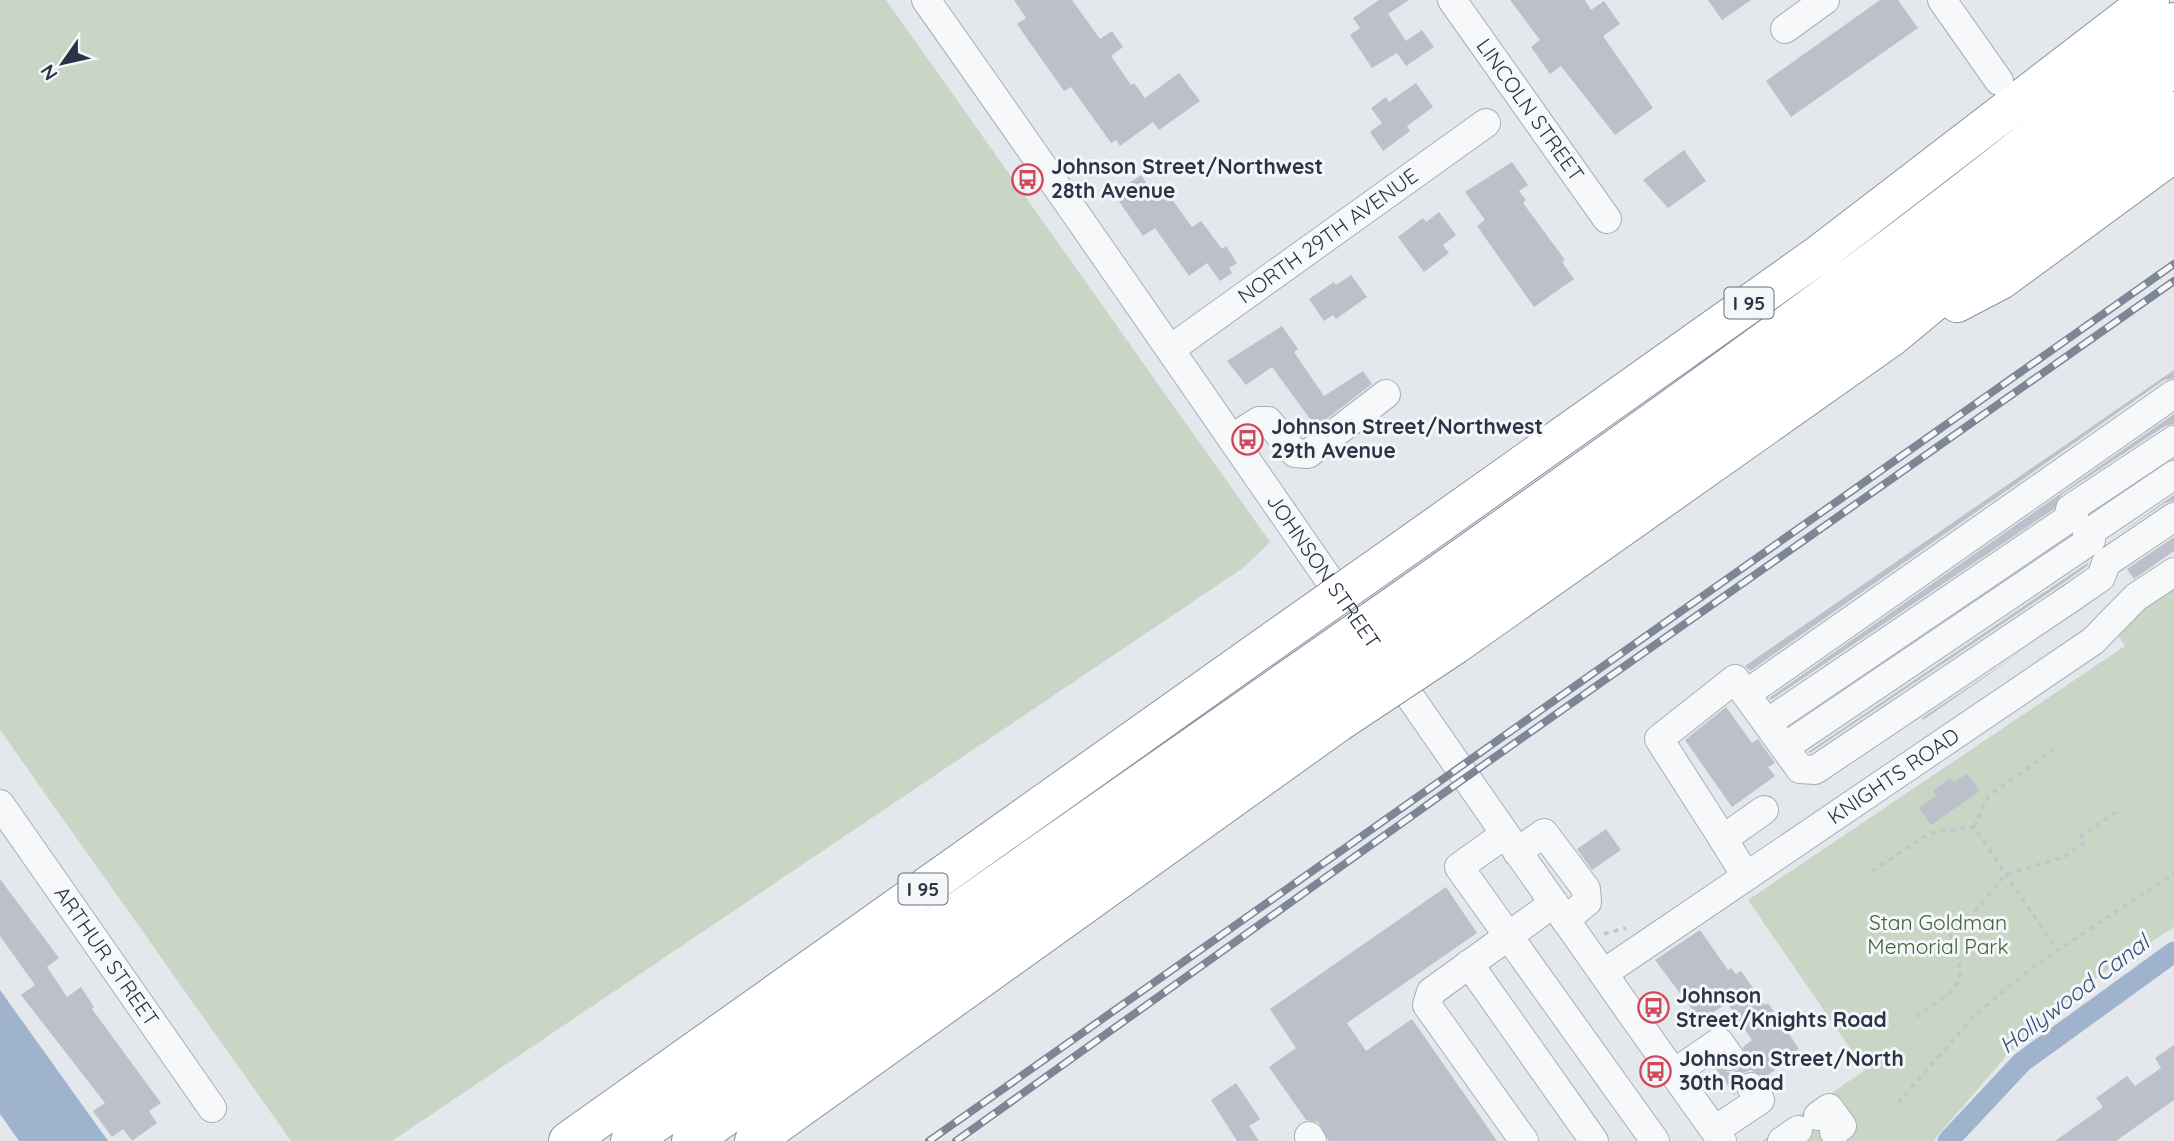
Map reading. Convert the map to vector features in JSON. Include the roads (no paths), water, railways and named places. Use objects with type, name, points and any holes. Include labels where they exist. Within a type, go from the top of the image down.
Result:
[{"type":"highway","points":[[2086,49],[2126,0]]},
{"type":"highway","name":"I 95","points":[[568,1141],[1818,255],[2150,0]]},
{"type":"highway","points":[[1435,618],[1862,271],[2098,87],[2174,22]]},
{"type":"highway","points":[[691,1141],[1435,618],[1868,308],[2026,188],[2174,65]]},
{"type":"highway","points":[[1890,338],[1994,251],[2174,111]]},
{"type":"highway","points":[[630,1141],[1322,695],[1435,618],[1890,338],[2001,280],[2174,153]]},
{"type":"highway","points":[[754,1141],[1322,695]]},
{"type":"street","name":"JOHNSON STREET","points":[[926,0],[1172,348],[1510,844],[1719,1136]]},
{"type":"street","name":"LINCOLN STREET","points":[[1452,0],[1607,219]]},
{"type":"street","points":[[1785,29],[1825,0]]},
{"type":"street","points":[[1942,0],[1999,80]]},
{"type":"street","name":"NORTH 29TH AVENUE","points":[[1172,348],[1486,123]]},
{"type":"street","points":[[1233,438],[1259,421],[1268,421],[1296,453],[1308,454],[1386,394]]},
{"type":"street","points":[[1746,694],[2174,394]]},
{"type":"street","points":[[1784,747],[2086,532],[2174,440]]},
{"type":"street","points":[[1266,488],[1293,464],[1296,453]]},
{"type":"street","points":[[1767,723],[2086,532],[2174,475]]},
{"type":"street","points":[[1746,876],[1659,739],[1735,680],[1800,769],[1815,770],[2101,577],[2086,532],[2051,480]]},
{"type":"street","points":[[2086,532],[2174,517]]},
{"type":"street","name":"KNIGHTS ROAD","points":[[1604,974],[2093,640],[2136,597],[2174,572]]},
{"type":"street","name":"ARTHUR STREET","points":[[0,804],[212,1108]]},
{"type":"street","points":[[1723,839],[1764,810]]},
{"type":"street","points":[[1510,844],[1459,867],[1655,1141]]},
{"type":"street","points":[[1524,1141],[1427,1005],[1431,992],[1507,936],[1559,912]]},
{"type":"street","points":[[1469,964],[1594,1141]]},
{"type":"street","points":[[1674,1073],[1719,1042],[1729,1056]]},
{"type":"street","points":[[1719,1136],[1760,1100],[1751,1087]]},
{"type":"water","points":[[0,990],[108,1141],[19,1141],[0,1114]]},
{"type":"waterway","name":"Hollywood Canal","points":[[1948,1141],[2022,1062],[2174,952]]},
{"type":"railway","points":[[929,1141],[2174,264]]},
{"type":"railway","points":[[956,1141],[1465,778],[2174,281]]},
{"type":"place","name":"Johnson Street/Northwest 28th Avenue","points":[[1028,179]]},
{"type":"place","name":"Johnson Street/Northwest 29th Avenue","points":[[1248,439]]},
{"type":"place","name":"Johnson Street/Knights Road","points":[[1653,1008]]},
{"type":"place","name":"Johnson Street/North 30th Road","points":[[1656,1071]]},
{"type":"park label","name":"Stan Goldman Memorial Park","points":[[1938,935]]}]
